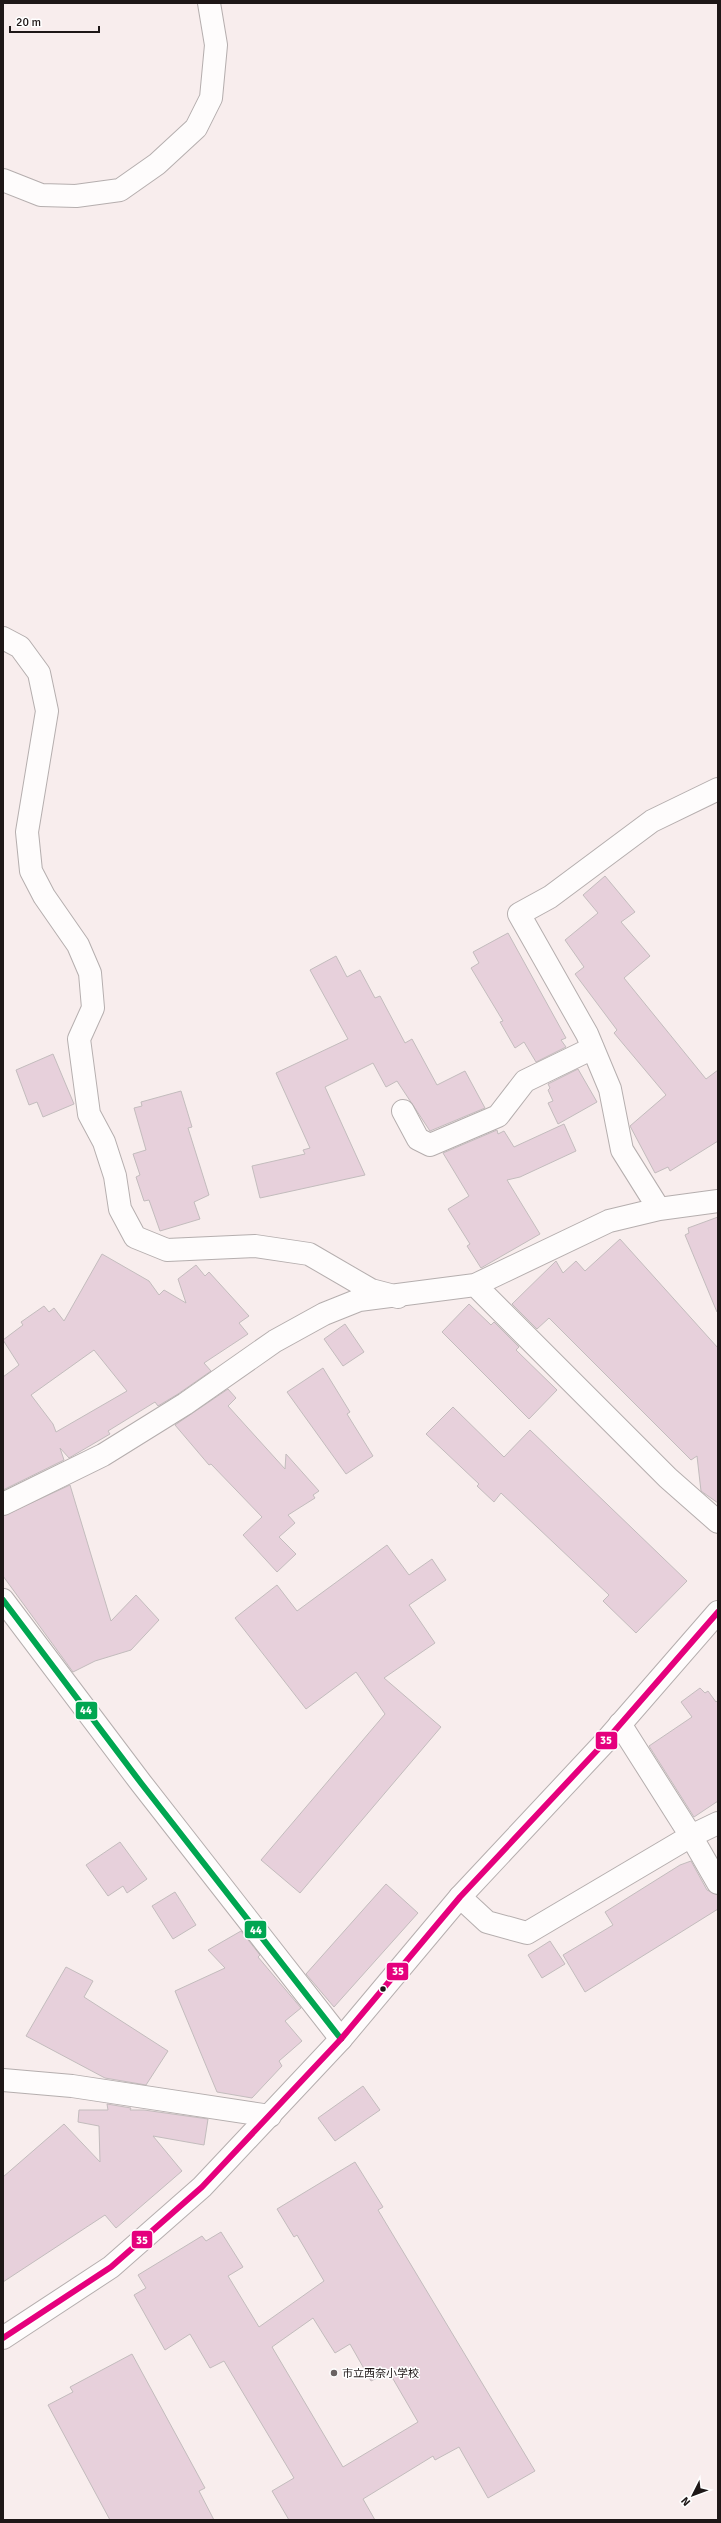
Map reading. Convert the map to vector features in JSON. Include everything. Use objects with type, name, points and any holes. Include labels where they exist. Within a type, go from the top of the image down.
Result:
[{"type":"street","points":[[3,180],[41,195],[76,196],[120,190],[157,164],[196,128],[211,98],[216,45],[209,3]]},
{"type":"street","points":[[3,638],[20,647],[40,672],[47,711],[28,832],[30,871],[44,896],[78,945],[90,973],[93,1008],[79,1039],[89,1114],[104,1142],[116,1176],[120,1209],[135,1237],[167,1250],[255,1246],[308,1254],[371,1290],[398,1297]]},
{"type":"street","points":[[659,1209],[622,1150],[610,1089],[593,1048],[519,914],[550,897],[652,822],[718,789]]},
{"type":"street","points":[[403,1111],[418,1139],[430,1145],[498,1116],[526,1080],[593,1048]]},
{"type":"street","points":[[3,1504],[103,1455],[186,1404],[275,1341],[324,1314],[359,1300],[398,1297],[475,1285],[609,1221],[659,1209],[718,1201]]},
{"type":"street","points":[[475,1285],[668,1478],[718,1522]]},
{"type":"street","points":[[3,1600],[141,1783],[341,2039]]},
{"type":"street","points":[[3,2338],[111,2267],[202,2188],[341,2039],[460,1897],[620,1724],[718,1612]]},
{"type":"street","points":[[620,1724],[691,1836],[718,1883]]},
{"type":"street","points":[[460,1897],[487,1922],[527,1933],[691,1836],[718,1823]]},
{"type":"street","points":[[3,2080],[72,2086],[270,2116]]},
{"type":"building","points":[[605,876],[635,912],[621,922],[650,956],[624,978],[706,1079],[718,1070],[718,1141],[670,1171],[668,1167],[655,1173],[630,1126],[666,1095],[614,1033],[617,1030],[575,974],[584,967],[565,940],[598,913],[583,895]]},
{"type":"building","points":[[508,933],[566,1038],[561,1040],[566,1047],[536,1062],[524,1042],[515,1048],[500,1022],[503,1021],[471,968],[479,963],[473,952]]},
{"type":"building","points":[[336,956],[347,977],[360,970],[375,998],[380,996],[405,1043],[412,1039],[437,1085],[465,1071],[485,1108],[430,1131],[397,1081],[386,1087],[373,1063],[325,1087],[365,1175],[260,1198],[252,1166],[305,1154],[303,1150],[310,1148],[276,1073],[348,1039],[310,970]]},
{"type":"building","points":[[53,1054],[74,1104],[43,1117],[37,1102],[29,1105],[16,1070]]},
{"type":"building","points":[[578,1069],[597,1102],[558,1124],[548,1103],[553,1101],[548,1090],[550,1088],[548,1084]]},
{"type":"building","points":[[181,1091],[192,1127],[188,1128],[209,1195],[194,1202],[200,1219],[160,1231],[149,1200],[144,1201],[136,1177],[140,1175],[133,1154],[146,1150],[134,1108],[142,1106],[141,1102]]},
{"type":"building","points":[[564,1124],[576,1151],[520,1177],[507,1180],[540,1234],[481,1268],[467,1246],[470,1244],[448,1209],[469,1196],[443,1153],[497,1130],[498,1134],[504,1131],[514,1147]]},
{"type":"building","points":[[718,1217],[717,1312],[685,1235],[689,1233],[688,1228]]},
{"type":"building","points":[[620,1239],[718,1348],[718,1503],[701,1491],[697,1456],[691,1460],[549,1318],[537,1329],[512,1304],[556,1261],[563,1273],[576,1261],[585,1271]]},
{"type":"building","points":[[102,1254],[149,1281],[159,1295],[164,1290],[186,1303],[178,1279],[196,1265],[205,1276],[209,1272],[249,1316],[239,1323],[248,1334],[204,1363],[211,1371],[158,1406],[155,1402],[108,1431],[110,1434],[69,1458],[60,1448],[64,1460],[3,1490],[3,1377],[19,1365],[3,1340],[23,1325],[21,1322],[44,1306],[49,1312],[54,1308],[64,1321]],"holes":[[[94,1350],[127,1391],[56,1432],[53,1424],[31,1395]]]},
{"type":"building","points":[[469,1304],[491,1325],[494,1322],[519,1347],[516,1350],[557,1390],[529,1419],[442,1332]]},
{"type":"building","points":[[345,1324],[364,1352],[343,1366],[324,1339]]},
{"type":"building","points":[[323,1368],[350,1412],[347,1414],[373,1456],[346,1474],[287,1392]]},
{"type":"building","points":[[228,1389],[236,1398],[228,1406],[285,1469],[286,1454],[319,1491],[313,1495],[315,1498],[288,1515],[295,1523],[279,1537],[296,1554],[277,1572],[243,1535],[262,1517],[211,1464],[209,1465],[175,1425]]},
{"type":"building","points":[[453,1407],[504,1457],[530,1430],[687,1581],[636,1633],[603,1601],[609,1595],[501,1493],[494,1502],[477,1486],[479,1484],[426,1434]]},
{"type":"building","points":[[70,1485],[111,1621],[136,1595],[159,1620],[131,1650],[95,1661],[73,1672],[3,1576],[3,1516]]},
{"type":"building","points":[[387,1545],[409,1575],[432,1559],[446,1580],[409,1605],[435,1643],[384,1678],[441,1727],[300,1893],[261,1860],[385,1714],[356,1672],[306,1709],[235,1618],[277,1585],[297,1611]]},
{"type":"building","points":[[700,1688],[705,1693],[708,1691],[716,1702],[718,1700],[718,1801],[694,1817],[649,1746],[692,1717],[681,1702]]},
{"type":"building","points":[[120,1842],[147,1879],[127,1893],[123,1886],[108,1896],[86,1865]]},
{"type":"building","points":[[691,1861],[707,1890],[718,1895],[718,1909],[585,1992],[563,1955],[613,1925],[605,1912],[680,1865]]},
{"type":"building","points":[[386,1884],[418,1913],[334,2007],[306,1974]]},
{"type":"building","points":[[175,1892],[196,1925],[173,1939],[152,1906]]},
{"type":"building","points":[[241,1931],[260,1955],[258,1957],[301,2008],[285,2021],[302,2041],[279,2061],[282,2066],[252,2098],[217,2092],[175,1991],[225,1968],[208,1950]]},
{"type":"building","points":[[550,1941],[565,1964],[542,1978],[528,1955]]},
{"type":"building","points":[[66,1967],[93,1981],[84,1997],[168,2051],[146,2085],[105,2078],[26,2036]]},
{"type":"building","points":[[363,2086],[380,2110],[335,2141],[318,2118]]},
{"type":"building","points":[[107,2104],[131,2108],[130,2110],[144,2110],[208,2119],[204,2145],[153,2136],[182,2171],[116,2228],[105,2215],[3,2282],[3,2177],[64,2124],[100,2162],[99,2126],[78,2122],[79,2110],[108,2110]]},
{"type":"building","points":[[355,2162],[383,2207],[378,2210],[535,2471],[488,2498],[459,2447],[435,2460],[433,2456],[363,2499],[375,2520],[289,2520],[272,2491],[294,2478],[224,2361],[210,2368],[190,2334],[165,2350],[134,2295],[146,2288],[138,2275],[202,2236],[206,2241],[221,2232],[243,2267],[228,2276],[259,2327],[324,2281],[297,2235],[294,2237],[277,2209]],"holes":[[[313,2318],[335,2353],[350,2344],[371,2381],[389,2372],[418,2422],[343,2467],[272,2347]]]},
{"type":"building","points":[[132,2354],[205,2488],[199,2491],[214,2520],[110,2520],[48,2405],[73,2392],[70,2387]]},
{"type":"transit line","name":"44","points":[[3,1600],[141,1783],[341,2039]]},
{"type":"transit line","name":"35","points":[[3,2338],[111,2267],[202,2187],[341,2039],[460,1897],[604,1743],[718,1612]]},
{"type":"place","name":"市立西奈小学校","points":[[334,2373]]}]
